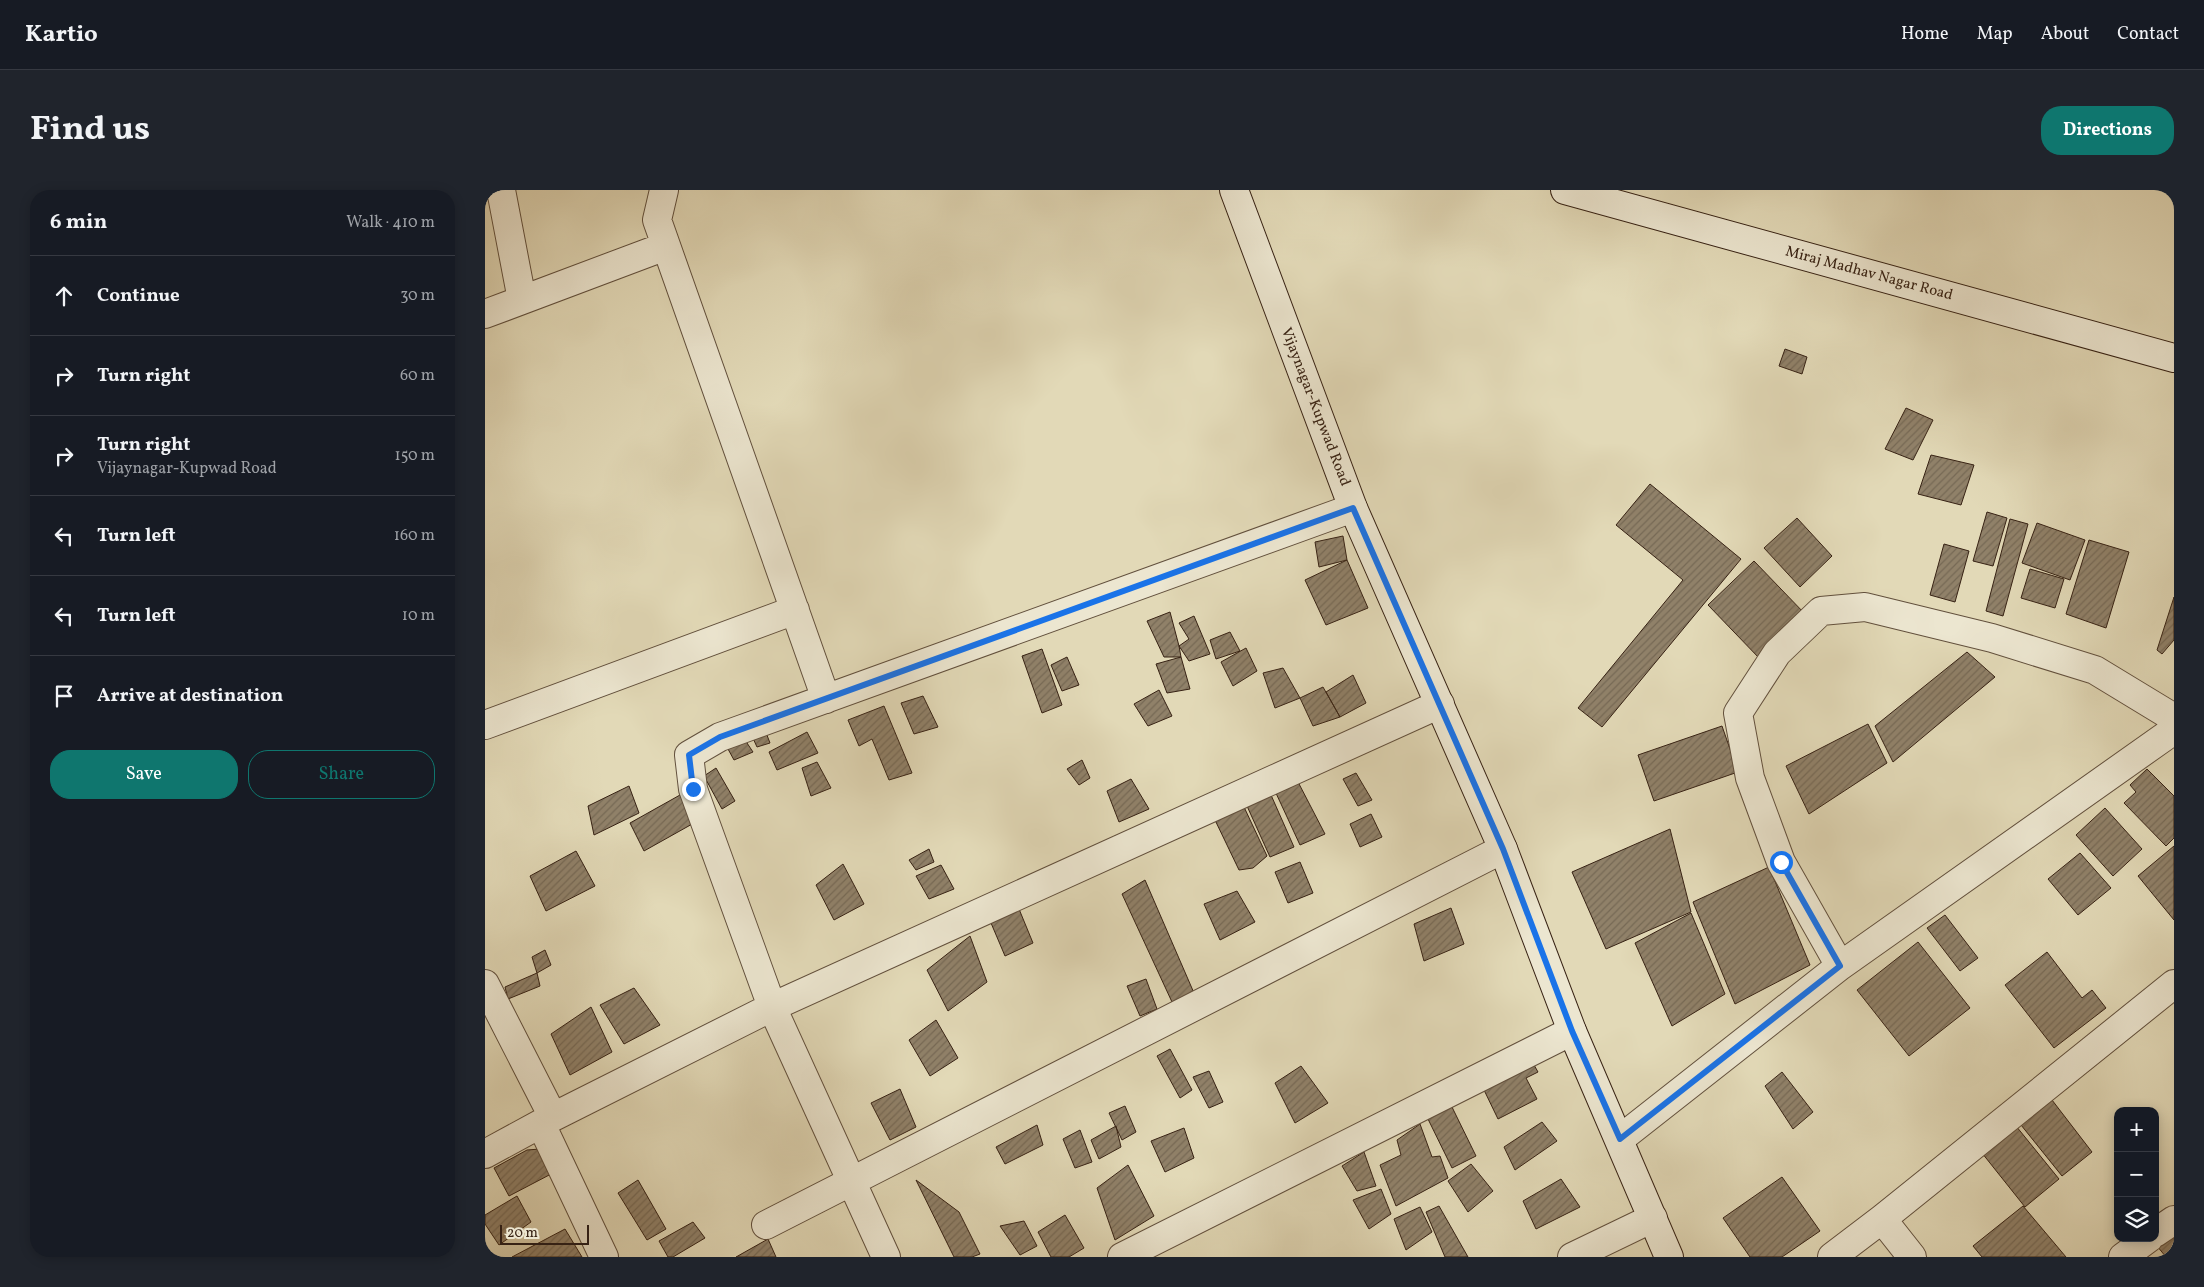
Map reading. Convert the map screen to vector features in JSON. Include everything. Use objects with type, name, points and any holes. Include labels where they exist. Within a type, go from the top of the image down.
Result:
[{"type":"street","points":[[501,190],[522,300]]},
{"type":"street","points":[[664,190],[657,220],[826,699]]},
{"type":"street","name":"Vijaynagar-Kupwad Road","points":[[1234,190],[1353,508],[1503,849],[1572,1031],[1620,1139],[1669,1257]]},
{"type":"street","name":"Miraj Madhav Nagar Road","points":[[1565,190],[2174,358]]},
{"type":"street","points":[[485,314],[666,246]]},
{"type":"street","points":[[886,1257],[772,1007],[693,789],[689,755],[720,737],[1353,508]]},
{"type":"street","points":[[1840,966],[1781,862],[1750,778],[1737,713],[1777,653],[1821,611],[1865,607],[1992,638],[2095,670],[2174,718]]},
{"type":"street","points":[[485,725],[795,610]]},
{"type":"street","points":[[485,1154],[772,1007],[1440,704]]},
{"type":"street","points":[[1620,1139],[1840,966],[2174,730]]},
{"type":"street","points":[[766,1225],[852,1183],[1503,849]]},
{"type":"street","points":[[485,984],[547,1121],[604,1257]]},
{"type":"street","points":[[1832,1257],[2174,984]]},
{"type":"street","points":[[1122,1257],[1572,1031]]},
{"type":"street","points":[[1572,1257],[1653,1218]]},
{"type":"street","points":[[1881,1218],[1912,1257]]},
{"type":"street","points":[[2159,1231],[2174,1220]]},
{"type":"street","points":[[2123,1257],[2144,1242]]},
{"type":"building","points":[[1785,349],[1807,357],[1802,374],[1779,366]]},
{"type":"building","points":[[1906,408],[1933,420],[1913,460],[1885,449]]},
{"type":"building","points":[[1931,455],[1974,465],[1961,505],[1918,494]]},
{"type":"building","points":[[1650,484],[1741,559],[1602,727],[1578,708],[1683,580],[1616,525]]},
{"type":"building","points":[[1987,512],[2007,518],[1993,566],[1973,561]]},
{"type":"building","points":[[1797,518],[1832,556],[1800,587],[1764,548]]},
{"type":"building","points":[[2010,519],[2028,524],[2003,616],[1986,611]]},
{"type":"building","points":[[2037,523],[2085,540],[2070,580],[2022,563]]},
{"type":"building","points":[[1343,536],[1347,560],[1319,567],[1315,542]]},
{"type":"building","points":[[2089,540],[2129,552],[2106,628],[2066,614]]},
{"type":"building","points":[[1944,544],[1969,551],[1955,602],[1930,595]]},
{"type":"building","points":[[1347,560],[1368,608],[1326,625],[1305,580]]},
{"type":"building","points":[[1754,561],[1806,615],[1760,659],[1708,605]]},
{"type":"building","points":[[2030,569],[2064,579],[2055,608],[2021,598]]},
{"type":"building","points":[[2174,597],[2174,640],[2162,654],[2157,650]]},
{"type":"building","points":[[1170,612],[1181,657],[1164,657],[1147,621]]},
{"type":"building","points":[[1194,616],[1210,654],[1189,661],[1179,646],[1189,639],[1179,623]]},
{"type":"building","points":[[1230,632],[1240,651],[1216,659],[1210,640]]},
{"type":"building","points":[[1246,648],[1257,671],[1233,686],[1221,662]]},
{"type":"building","points":[[1042,649],[1062,705],[1042,713],[1022,656]]},
{"type":"building","points":[[1967,652],[1995,677],[1893,762],[1875,726]]},
{"type":"building","points":[[1067,657],[1079,685],[1062,691],[1051,665]]},
{"type":"building","points":[[1181,657],[1190,689],[1167,693],[1156,664]]},
{"type":"building","points":[[1283,668],[1300,698],[1275,708],[1263,673]]},
{"type":"building","points":[[1353,675],[1366,703],[1340,717],[1326,692]]},
{"type":"building","points":[[1323,687],[1340,717],[1313,726],[1300,698]]},
{"type":"building","points":[[1159,690],[1172,716],[1148,726],[1134,704]]},
{"type":"building","points":[[923,696],[938,727],[914,734],[901,703]]},
{"type":"building","points":[[884,706],[912,773],[889,780],[872,739],[859,746],[848,720]]},
{"type":"building","points":[[1868,724],[1887,763],[1809,814],[1786,766]]},
{"type":"building","points":[[1722,726],[1738,772],[1654,801],[1638,755]]},
{"type":"building","points":[[765,730],[770,743],[757,747],[752,736]]},
{"type":"building","points":[[807,732],[818,753],[777,770],[769,752]]},
{"type":"building","points":[[745,740],[753,752],[734,760],[728,749]]},
{"type":"building","points":[[1082,760],[1090,778],[1079,785],[1067,769]]},
{"type":"building","points":[[817,762],[831,788],[811,796],[802,768]]},
{"type":"building","points":[[716,768],[735,801],[722,809],[704,776]]},
{"type":"building","points":[[2147,769],[2174,796],[2174,838],[2166,846],[2124,803],[2136,792],[2130,785]]},
{"type":"building","points":[[1356,773],[1372,800],[1358,806],[1343,779]]},
{"type":"building","points":[[1131,779],[1149,809],[1119,822],[1107,791]]},
{"type":"building","points":[[1297,780],[1325,834],[1300,845],[1275,791]]},
{"type":"building","points":[[629,786],[639,813],[594,835],[588,806]]},
{"type":"building","points":[[680,795],[694,823],[644,851],[630,823]]},
{"type":"building","points":[[1271,795],[1294,847],[1270,857],[1247,806]]},
{"type":"building","points":[[1244,807],[1267,856],[1253,868],[1239,870],[1215,820]]},
{"type":"building","points":[[2105,808],[2142,849],[2113,876],[2076,835]]},
{"type":"building","points":[[1371,814],[1382,837],[1360,847],[1350,824]]},
{"type":"building","points":[[1670,829],[1691,912],[1606,949],[1572,872]]},
{"type":"building","points":[[2174,846],[2174,920],[2138,876]]},
{"type":"building","points":[[929,849],[934,862],[916,870],[909,860]]},
{"type":"building","points":[[576,851],[595,886],[546,911],[530,876]]},
{"type":"building","points":[[2080,853],[2111,888],[2078,915],[2048,879]]},
{"type":"building","points":[[1300,862],[1313,893],[1288,903],[1275,872]]},
{"type":"building","points":[[843,864],[864,904],[834,920],[816,885]]},
{"type":"building","points":[[941,865],[954,889],[929,899],[916,876]]},
{"type":"building","points":[[1769,867],[1810,965],[1735,1004],[1693,902]]},
{"type":"building","points":[[1145,880],[1194,993],[1172,1002],[1122,894]]},
{"type":"building","points":[[1237,891],[1255,922],[1220,940],[1204,904]]},
{"type":"building","points":[[1451,908],[1464,944],[1424,961],[1414,924]]},
{"type":"building","points":[[1019,909],[1033,943],[1005,956],[991,923]]},
{"type":"building","points":[[1691,913],[1725,994],[1672,1026],[1635,943]]},
{"type":"building","points":[[1945,915],[1978,958],[1960,971],[1927,928]]},
{"type":"building","points":[[970,936],[987,982],[948,1011],[927,970]]},
{"type":"building","points":[[1918,942],[1970,1008],[1909,1056],[1857,990]]},
{"type":"building","points":[[545,950],[551,965],[537,973],[532,957]]},
{"type":"building","points":[[2047,952],[2082,998],[2092,990],[2106,1008],[2054,1048],[2005,985]]},
{"type":"building","points":[[537,973],[540,986],[508,999],[505,987]]},
{"type":"building","points":[[1146,979],[1157,1009],[1140,1016],[1127,986]]},
{"type":"building","points":[[634,988],[660,1025],[624,1044],[600,1005]]},
{"type":"building","points":[[591,1007],[612,1052],[570,1075],[551,1034]]},
{"type":"building","points":[[936,1020],[958,1058],[930,1076],[909,1040]]},
{"type":"building","points":[[1170,1049],[1192,1090],[1180,1098],[1157,1056]]},
{"type":"building","points":[[1534,1065],[1538,1072],[1526,1078],[1537,1099],[1498,1119],[1484,1090]]},
{"type":"building","points":[[1301,1066],[1328,1103],[1295,1123],[1275,1083]]},
{"type":"building","points":[[1209,1071],[1223,1102],[1209,1108],[1193,1077]]},
{"type":"building","points":[[1782,1072],[1813,1112],[1793,1129],[1765,1086]]},
{"type":"building","points":[[900,1089],[916,1127],[890,1140],[871,1103]]},
{"type":"building","points":[[2052,1100],[2092,1152],[2062,1176],[2021,1125]]},
{"type":"building","points":[[1451,1105],[1476,1156],[1452,1168],[1427,1117]]},
{"type":"building","points":[[1125,1106],[1136,1132],[1122,1140],[1109,1113]]},
{"type":"building","points":[[1542,1122],[1557,1141],[1515,1170],[1504,1147]]},
{"type":"building","points":[[1420,1124],[1432,1157],[1440,1156],[1448,1178],[1396,1206],[1380,1165],[1401,1155],[1397,1140]]},
{"type":"building","points":[[1037,1125],[1043,1145],[1005,1164],[996,1147]]},
{"type":"building","points":[[1116,1126],[1121,1147],[1099,1159],[1091,1140]]},
{"type":"building","points":[[2016,1126],[2059,1179],[2025,1207],[1982,1153]]},
{"type":"building","points":[[1184,1128],[1194,1158],[1165,1172],[1151,1141]]},
{"type":"building","points":[[1080,1130],[1092,1162],[1075,1168],[1063,1139]]},
{"type":"building","points":[[540,1149],[553,1173],[509,1196],[494,1168],[527,1150]]},
{"type":"building","points":[[1364,1152],[1376,1186],[1357,1191],[1342,1166]]},
{"type":"building","points":[[1471,1164],[1493,1191],[1468,1212],[1448,1181]]},
{"type":"building","points":[[1128,1165],[1154,1216],[1115,1240],[1097,1188]]},
{"type":"building","points":[[1782,1177],[1820,1231],[1782,1257],[1750,1257],[1723,1218]]},
{"type":"building","points":[[1561,1179],[1580,1207],[1536,1229],[1523,1201]]},
{"type":"building","points":[[638,1180],[666,1229],[647,1240],[618,1193]]},
{"type":"building","points":[[916,1180],[959,1212],[980,1254],[972,1257],[954,1257]]},
{"type":"building","points":[[1381,1189],[1391,1214],[1369,1229],[1353,1200]]},
{"type":"building","points":[[517,1196],[531,1222],[499,1245],[485,1224],[485,1215]]},
{"type":"building","points":[[1439,1206],[1468,1257],[1445,1257],[1426,1212]]},
{"type":"building","points":[[2023,1206],[2066,1257],[1982,1257],[1973,1246]]},
{"type":"building","points":[[1420,1207],[1432,1232],[1406,1250],[1394,1219]]},
{"type":"building","points":[[1065,1215],[1084,1248],[1069,1257],[1051,1257],[1038,1232]]},
{"type":"building","points":[[1024,1221],[1037,1246],[1020,1255],[1000,1226]]},
{"type":"building","points":[[693,1222],[705,1238],[673,1257],[668,1257],[659,1241]]},
{"type":"building","points":[[565,1229],[582,1257],[512,1257]]},
{"type":"building","points":[[2174,1231],[2174,1257],[2166,1257],[2157,1246]]},
{"type":"building","points":[[768,1239],[776,1257],[736,1257]]},
{"type":"route","points":[[693,789],[689,755],[720,737],[1353,508],[1503,849],[1572,1031],[1620,1139],[1840,966],[1781,862]]}]
